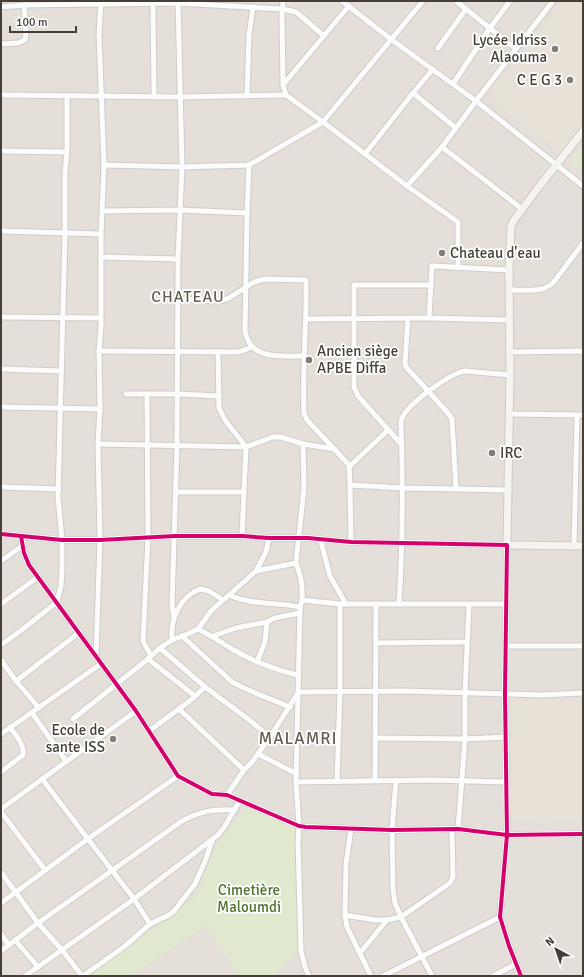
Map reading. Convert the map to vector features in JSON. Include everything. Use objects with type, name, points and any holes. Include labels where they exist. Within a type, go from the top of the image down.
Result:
[{"type":"street","points":[[283,1],[283,85],[286,95],[458,222],[458,268]]},
{"type":"street","points":[[342,1],[392,40],[476,101],[583,186]]},
{"type":"street","points":[[104,165],[182,167],[249,165],[323,122],[423,1]]},
{"type":"street","points":[[456,1],[463,3],[466,9],[516,49]]},
{"type":"street","points":[[453,84],[490,28],[510,1]]},
{"type":"street","points":[[408,186],[442,147],[553,1]]},
{"type":"street","points":[[1,8],[49,3],[153,4],[178,2],[282,9],[296,12],[324,36]]},
{"type":"street","points":[[174,618],[172,604],[177,446],[179,299],[178,259],[182,167],[178,2]]},
{"type":"street","points":[[96,655],[100,540],[98,444],[100,409],[101,234],[104,165],[99,35],[101,3]]},
{"type":"street","points":[[153,4],[154,97]]},
{"type":"street","points":[[1,44],[18,43],[25,40],[24,5]]},
{"type":"street","points":[[247,96],[249,35],[253,7]]},
{"type":"street","points":[[283,85],[348,7]]},
{"type":"street","points":[[438,48],[466,9]]},
{"type":"street","points":[[365,154],[433,69]]},
{"type":"street","points":[[413,93],[456,128]]},
{"type":"street","points":[[1,95],[181,98],[286,95]]},
{"type":"street","points":[[1,645],[57,602],[61,586],[62,540],[59,489],[67,96]]},
{"type":"street","points":[[521,976],[508,946],[500,917],[507,835],[507,737],[505,694],[510,414],[509,270],[511,226],[522,208],[583,131]]},
{"type":"street","points":[[442,147],[522,208]]},
{"type":"street","points":[[1,151],[67,152]]},
{"type":"street","points":[[249,165],[246,338],[252,347],[265,354],[304,356]]},
{"type":"street","points":[[103,211],[180,210],[247,213]]},
{"type":"street","points":[[1,231],[101,234]]},
{"type":"street","points":[[510,290],[540,290],[548,288],[554,283],[583,243]]},
{"type":"street","points":[[101,257],[178,259]]},
{"type":"street","points":[[429,318],[432,266],[509,270]]},
{"type":"street","points":[[179,299],[224,300],[254,282],[265,279],[306,280],[304,356],[304,401],[306,417],[350,466],[351,542]]},
{"type":"street","points":[[402,445],[355,391],[353,319],[354,285],[430,285]]},
{"type":"street","points":[[1,317],[101,318]]},
{"type":"street","points":[[408,318],[405,362],[409,370],[452,419],[456,489]]},
{"type":"street","points":[[306,319],[429,318],[510,320]]},
{"type":"street","points":[[100,351],[242,352],[252,347]]},
{"type":"street","points":[[510,352],[582,350]]},
{"type":"street","points":[[218,352],[219,408],[223,416],[246,447],[242,536]]},
{"type":"street","points":[[1,369],[62,371]]},
{"type":"street","points":[[399,604],[403,488],[401,421],[403,415],[428,391],[452,376],[465,371],[510,375]]},
{"type":"street","points":[[126,394],[219,396]]},
{"type":"street","points":[[147,394],[148,537],[142,641],[149,658],[196,696]]},
{"type":"street","points":[[1,407],[100,409]]},
{"type":"street","points":[[510,414],[583,415]]},
{"type":"street","points":[[574,546],[577,415]]},
{"type":"street","points":[[350,466],[388,430]]},
{"type":"street","points":[[98,444],[246,447],[274,437],[281,437],[303,444],[336,450]]},
{"type":"street","points":[[303,444],[304,488],[296,563],[303,589],[300,607],[296,782],[299,826],[298,841],[301,951],[309,976]]},
{"type":"street","points":[[576,478],[583,478]]},
{"type":"street","points":[[350,485],[403,488],[509,490]]},
{"type":"street","points":[[1,487],[59,489]]},
{"type":"street","points":[[176,492],[244,492]]},
{"type":"street","points":[[1,534],[62,540],[100,540],[175,536],[242,536],[269,538],[320,538],[351,542],[583,546]]},
{"type":"street","points":[[20,536],[24,553],[29,565],[80,632],[136,710],[178,776],[212,794],[227,795],[299,826],[306,827],[392,830],[458,828],[507,835],[583,834]]},
{"type":"street","points":[[73,719],[160,648],[172,640],[190,634],[198,629],[211,611],[256,571],[266,552],[269,538]]},
{"type":"street","points":[[320,538],[330,576],[346,604]]},
{"type":"street","points":[[1,560],[22,546]]},
{"type":"street","points":[[256,571],[296,563]]},
{"type":"street","points":[[1,604],[38,577]]},
{"type":"street","points":[[172,640],[171,630],[174,618],[182,602],[188,595],[200,589],[209,591],[223,600]]},
{"type":"street","points":[[229,595],[240,600],[285,604],[300,607]]},
{"type":"street","points":[[302,600],[340,604],[506,604]]},
{"type":"street","points":[[337,781],[340,692],[340,604]]},
{"type":"street","points":[[376,604],[376,780]]},
{"type":"street","points":[[458,828],[465,739],[465,692],[469,605]]},
{"type":"street","points":[[213,636],[236,628],[267,622],[275,618],[300,613]]},
{"type":"street","points":[[257,662],[265,642],[267,622]]},
{"type":"street","points":[[198,629],[213,636],[257,662],[273,669],[298,675]]},
{"type":"street","points":[[16,681],[80,632]]},
{"type":"street","points":[[182,636],[232,682],[290,707]]},
{"type":"street","points":[[376,643],[467,642]]},
{"type":"street","points":[[506,646],[583,646]]},
{"type":"street","points":[[160,648],[205,687],[270,737]]},
{"type":"street","points":[[1,660],[16,681],[39,708]]},
{"type":"street","points":[[1,734],[102,663]]},
{"type":"street","points":[[149,731],[196,696],[205,687]]},
{"type":"street","points":[[299,692],[465,692],[542,695],[583,693]]},
{"type":"street","points":[[227,795],[244,770],[252,762],[270,737],[299,692]]},
{"type":"street","points":[[179,709],[244,770]]},
{"type":"street","points":[[45,870],[1,810],[136,710]]},
{"type":"street","points":[[32,713],[66,761]]},
{"type":"street","points":[[1,772],[23,755],[24,751],[10,728]]},
{"type":"street","points":[[375,738],[465,739],[507,737]]},
{"type":"street","points":[[258,754],[297,774]]},
{"type":"street","points":[[1,903],[89,838],[178,776]]},
{"type":"street","points":[[42,779],[89,838],[134,899],[150,924]]},
{"type":"street","points":[[296,782],[376,780],[461,780],[507,782]]},
{"type":"street","points":[[396,780],[392,830],[393,889],[395,903],[432,976]]},
{"type":"street","points":[[25,976],[134,899],[212,840],[225,826],[240,800]]},
{"type":"street","points":[[1,951],[182,821],[196,814],[215,810],[235,810]]},
{"type":"street","points":[[351,828],[346,864],[345,915],[347,927],[371,976]]},
{"type":"street","points":[[345,915],[375,920],[387,920],[401,917],[452,882],[452,829]]},
{"type":"street","points":[[1,872],[38,923],[62,950],[82,976],[125,946],[150,924],[169,916],[195,884],[206,859],[212,840]]},
{"type":"street","points":[[383,976],[500,917]]},
{"type":"street","points":[[360,953],[387,920]]},
{"type":"street","points":[[1,934],[9,945]]},
{"type":"street","points":[[15,940],[38,967]]},
{"type":"street","points":[[493,976],[516,964]]},
{"type":"shaded area","points":[[1,1],[583,1],[583,976],[1,976]]},
{"type":"shaded area","name":"Lycée Idriss Alaouma","points":[[564,1],[583,1],[583,124],[560,153],[490,96]]},
{"type":"shaded area","points":[[551,184],[559,184],[583,202],[583,231],[557,266],[518,233],[518,226]]},
{"type":"shaded area","points":[[583,245],[583,286],[564,271]]},
{"type":"shaded area","points":[[517,419],[570,419],[568,529],[571,537],[514,535],[514,446]]},
{"type":"shaded area","points":[[517,700],[583,701],[583,821],[516,823],[511,819],[513,704]]},
{"type":"green space","points":[[583,144],[583,172],[570,161]]},
{"type":"green space","name":"Cimetière Maloumdi","points":[[250,803],[297,826],[299,950],[273,976],[239,976],[206,925],[130,976],[87,976],[199,894],[202,878],[215,848]]},
{"type":"cycle path","points":[[1,534],[62,540],[100,540],[175,536],[242,536],[308,538],[351,542],[507,545],[505,694],[507,835],[500,917],[509,946],[521,976]]},
{"type":"cycle path","points":[[21,536],[24,553],[29,565],[136,711],[178,776],[212,794],[227,795],[299,826],[392,830],[458,829],[507,835],[583,834]]},
{"type":"place","name":"Lycée Idriss Alaouma","points":[[555,49]]},
{"type":"place","name":"C E G 3","points":[[570,80]]},
{"type":"place","name":"Chateau d'eau","points":[[442,253]]},
{"type":"place","name":"Ancien siège APBE Diffa","points":[[309,360]]},
{"type":"place","name":"IRC","points":[[492,453]]},
{"type":"place","name":"Ecole de sante ISS","points":[[113,739]]},
{"type":"district","name":"CHATEAU","points":[[188,297]]},
{"type":"district","name":"MALAMRI","points":[[298,738]]}]
